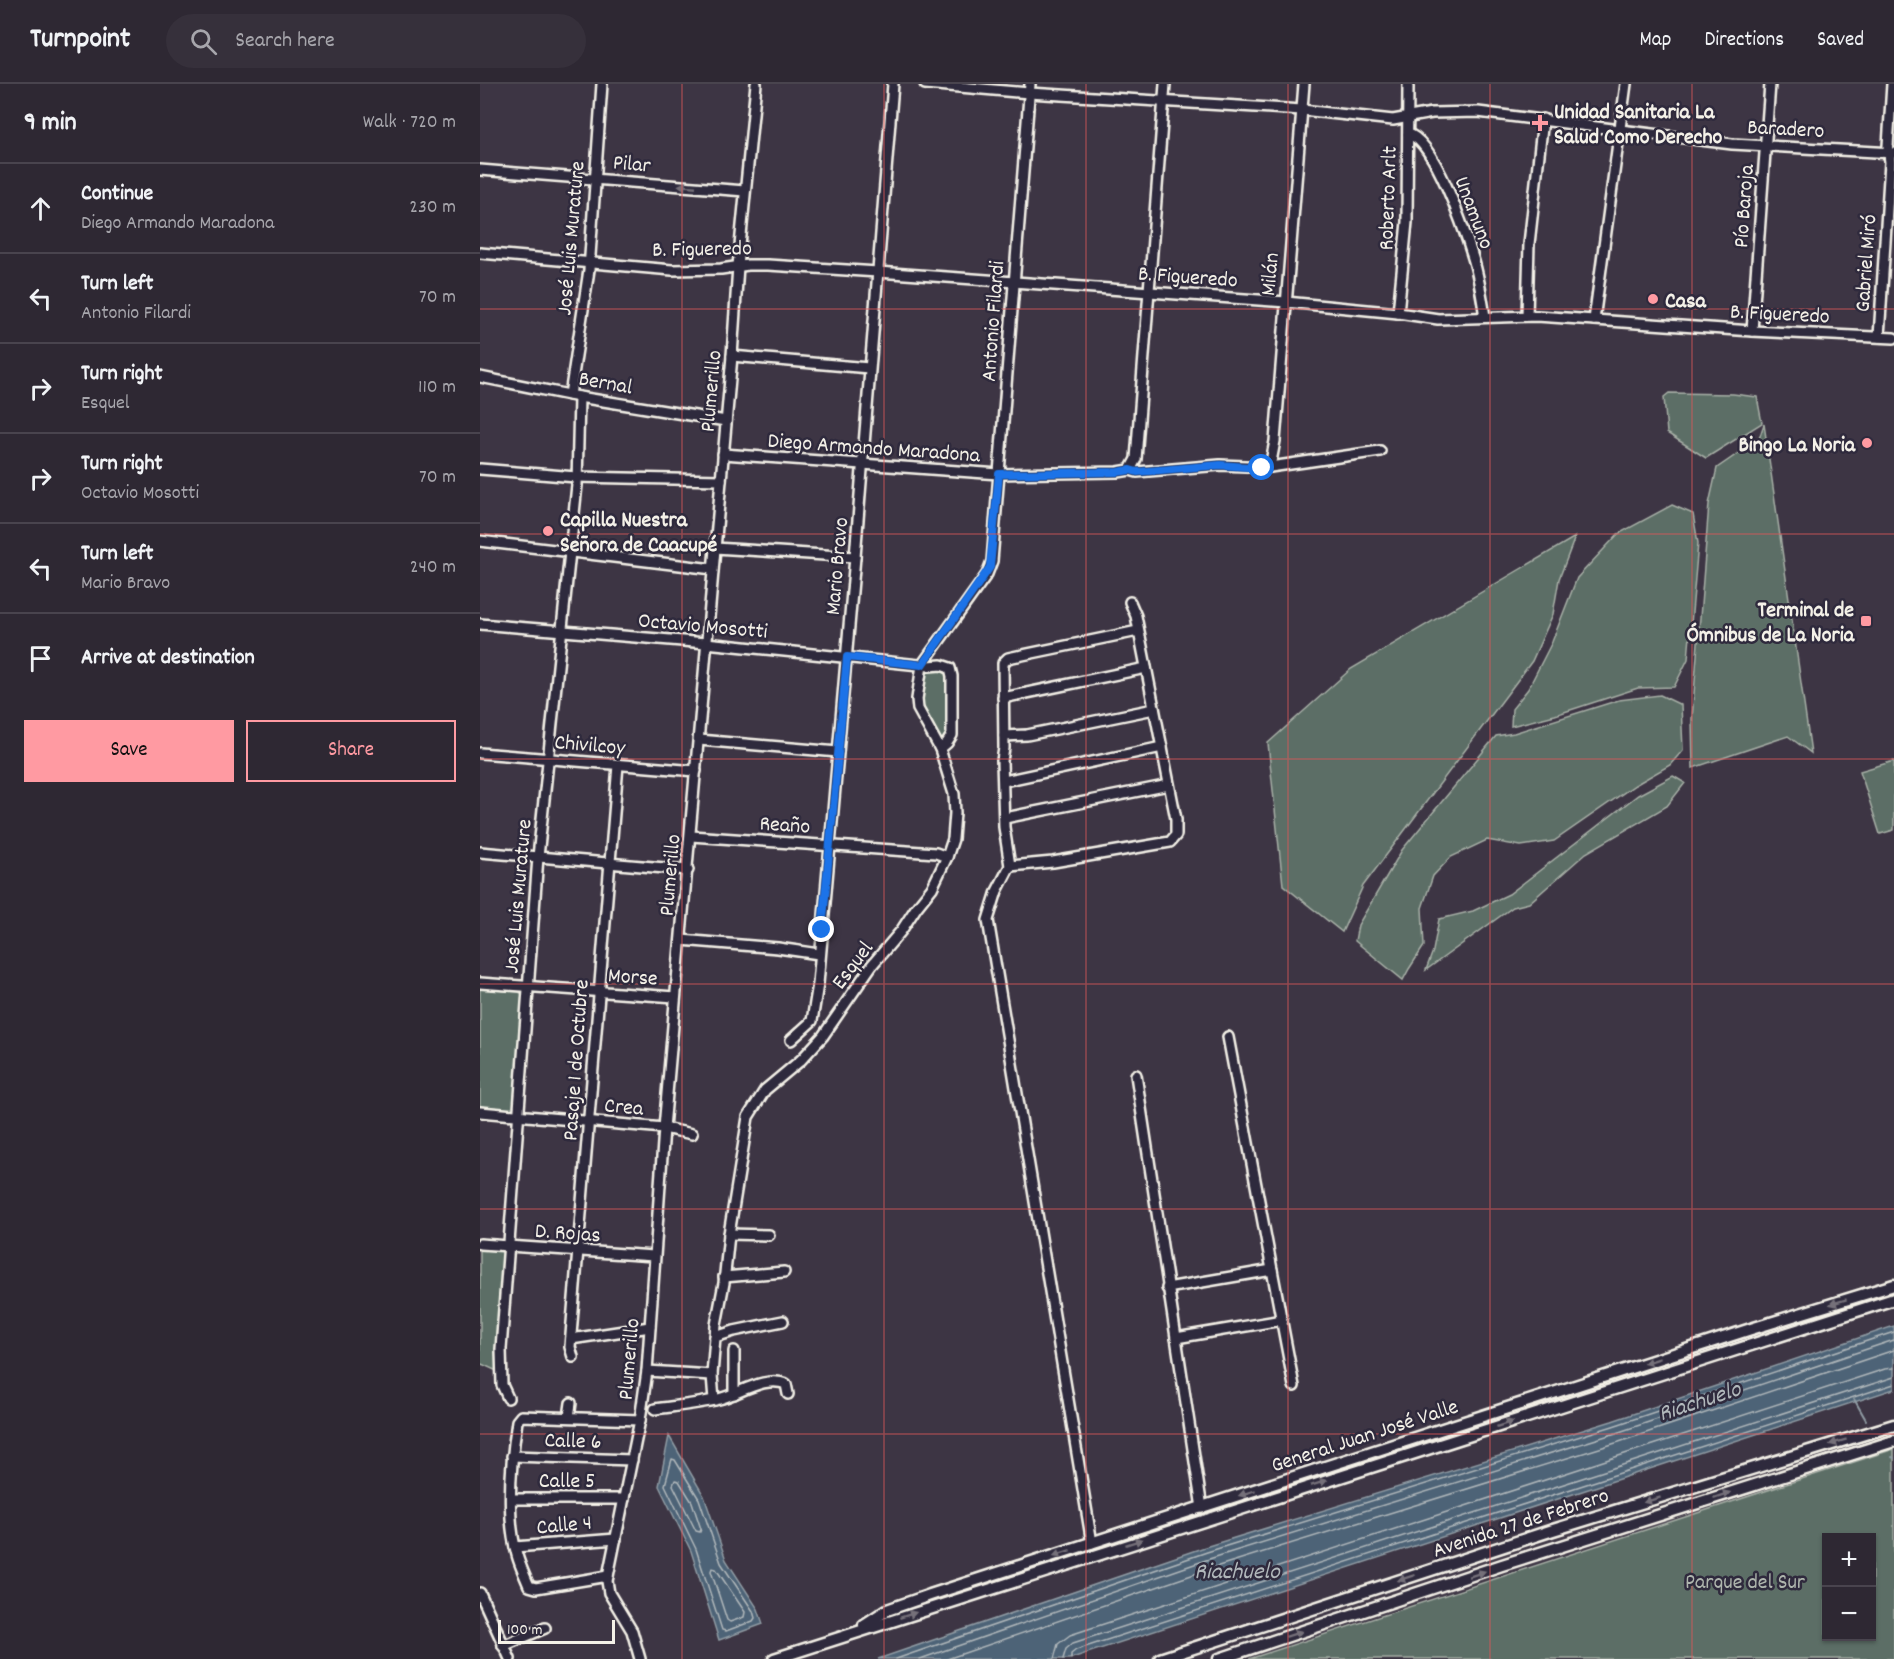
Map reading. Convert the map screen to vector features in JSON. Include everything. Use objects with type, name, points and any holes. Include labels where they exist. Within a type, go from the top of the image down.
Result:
[{"type":"main road","name":"General Juan José Valle","points":[[852,1633],[887,1610],[1740,1332],[1894,1285]]},
{"type":"main road","name":"General Juan José Valle","points":[[774,1659],[1894,1299]]},
{"type":"main road","name":"Avenida 27 de Febrero","points":[[1160,1659],[1553,1530],[1894,1425]]},
{"type":"main road","name":"Avenida 27 de Febrero","points":[[1219,1659],[1502,1565],[1894,1441]]},
{"type":"street","name":"José Luis Murature","points":[[508,1398],[502,1385],[501,1349],[508,1247],[538,857],[577,485],[574,396],[590,262],[602,84]]},
{"type":"street","name":"Plumerillo","points":[[640,1659],[632,1631],[607,1588],[640,1420],[646,1371],[675,997],[691,836],[738,266],[756,84]]},
{"type":"street","name":"Mario Bravo","points":[[791,1040],[812,1021],[818,984],[893,84]]},
{"type":"street","name":"Baradero","points":[[925,84],[1030,88],[1164,102],[1302,110],[1393,120],[1438,112],[1467,112],[1543,119],[1732,144],[1891,153]]},
{"type":"street","points":[[1130,470],[1136,459],[1165,84]]},
{"type":"street","name":"Milán","points":[[1270,467],[1275,441],[1304,84]]},
{"type":"street","name":"Roberto Arlt","points":[[1398,313],[1407,222],[1408,84]]},
{"type":"street","points":[[1594,320],[1626,84]]},
{"type":"street","name":"Pío Baroja","points":[[1752,331],[1770,84]]},
{"type":"street","name":"Gabriel Miró","points":[[1879,337],[1891,153],[1892,84]]},
{"type":"street","name":"Antonio Filardi","points":[[992,561],[1030,88]]},
{"type":"street","points":[[1527,316],[1529,243],[1543,119]]},
{"type":"street","name":"Unamuno","points":[[1408,134],[1413,135],[1424,144],[1452,199],[1473,259],[1485,317]]},
{"type":"street","name":"Pilar","points":[[480,170],[745,191]]},
{"type":"street","name":"B. Figueredo","points":[[480,253],[672,270],[768,265],[878,272],[1286,302],[1438,319],[1527,316],[1894,338]]},
{"type":"street","points":[[732,356],[869,368]]},
{"type":"street","name":"Bernal","points":[[480,377],[574,396],[726,421]]},
{"type":"street","name":"Diego Armando Maradona","points":[[723,454],[999,474],[1130,470],[1143,472],[1220,465],[1270,467],[1380,451]]},
{"type":"street","points":[[480,468],[576,477],[721,480]]},
{"type":"street","points":[[480,542],[713,569]]},
{"type":"street","points":[[715,548],[855,557]]},
{"type":"street","name":"Esquel","points":[[714,1400],[712,1375],[715,1337],[746,1123],[753,1106],[765,1090],[801,1060],[823,1036],[872,965],[901,931],[932,888],[947,857],[953,839],[952,785],[940,749],[917,704],[922,665],[987,574],[992,561]]},
{"type":"street","points":[[1010,866],[1053,862],[1170,842],[1176,835],[1177,828],[1162,747],[1136,616],[1130,602]]},
{"type":"street","name":"Octavio Mosotti","points":[[480,624],[706,643],[922,665],[946,665],[951,672],[952,735],[948,743],[940,749]]},
{"type":"street","points":[[1092,1543],[988,920],[993,901],[1010,866],[1005,837],[1002,761],[1003,663],[1008,658],[1138,632]]},
{"type":"street","points":[[1003,698],[1146,668]]},
{"type":"street","points":[[1004,736],[1027,735],[1154,709]]},
{"type":"street","points":[[699,740],[838,752]]},
{"type":"street","points":[[1004,781],[1162,747]]},
{"type":"street","name":"Chivilcoy","points":[[480,753],[696,771]]},
{"type":"street","name":"Pasaje 1 de Octubre","points":[[573,1357],[570,1347],[618,765]]},
{"type":"street","points":[[1005,818],[1169,785]]},
{"type":"street","name":"Reaño","points":[[691,836],[936,853],[947,857]]},
{"type":"street","points":[[480,852],[688,870]]},
{"type":"street","name":"Morse","points":[[681,940],[778,948],[819,954]]},
{"type":"street","name":"Morse","points":[[480,982],[675,997]]},
{"type":"street","points":[[1228,1037],[1294,1386]]},
{"type":"street","points":[[1137,1075],[1167,1288],[1202,1508]]},
{"type":"street","name":"Crea","points":[[480,1112],[664,1128],[692,1134]]},
{"type":"street","points":[[729,1234],[769,1235]]},
{"type":"street","name":"D. Rojas","points":[[480,1244],[654,1256]]},
{"type":"street","points":[[1167,1288],[1272,1270]]},
{"type":"street","points":[[724,1277],[784,1272]]},
{"type":"street","points":[[715,1337],[783,1320]]},
{"type":"street","points":[[1176,1338],[1282,1320]]},
{"type":"street","points":[[571,1339],[650,1327]]},
{"type":"street","points":[[734,1352],[734,1394]]},
{"type":"street","points":[[646,1371],[712,1375]]},
{"type":"street","points":[[655,1409],[714,1400],[764,1383],[783,1382],[786,1384],[788,1394]]},
{"type":"street","points":[[569,1418],[571,1402]]},
{"type":"street","points":[[608,1576],[536,1588],[529,1586],[515,1547],[511,1499],[512,1456],[517,1421],[521,1416],[640,1420]]},
{"type":"street","name":"Calle 6","points":[[512,1456],[632,1460]]},
{"type":"street","name":"Calle 5","points":[[511,1499],[624,1499]]},
{"type":"street","name":"Calle 4","points":[[515,1547],[616,1539]]},
{"type":"street","points":[[480,1593],[510,1659]]},
{"type":"street","points":[[503,1646],[545,1628]]},
{"type":"green space","points":[[1669,393],[1733,394],[1757,397],[1762,423],[1706,458],[1667,433],[1664,397]]},
{"type":"green space","points":[[1764,424],[1811,753],[1788,736],[1693,768],[1692,719],[1709,504],[1717,468],[1759,439]]},
{"type":"green space","points":[[1672,505],[1693,514],[1698,543],[1688,659],[1674,687],[1638,688],[1555,715],[1511,726],[1512,709],[1528,689],[1552,642],[1577,578],[1618,534]]},
{"type":"green space","points":[[1575,537],[1559,579],[1553,614],[1532,661],[1363,886],[1342,932],[1283,885],[1268,743],[1351,669]]},
{"type":"green space","points":[[946,669],[950,729],[947,737],[940,741],[923,709],[922,694],[927,673]]},
{"type":"green space","points":[[1660,695],[1681,705],[1683,750],[1670,765],[1635,785],[1554,841],[1521,846],[1487,840],[1451,857],[1433,876],[1422,908],[1424,946],[1403,980],[1355,941],[1358,925],[1402,850],[1496,736],[1514,733],[1619,700]]},
{"type":"green space","points":[[1894,761],[1894,830],[1880,834],[1860,771]]},
{"type":"green space","points":[[1673,776],[1685,783],[1667,806],[1586,853],[1529,903],[1513,907],[1426,970],[1433,951],[1439,919],[1473,911],[1509,894],[1638,795]]},
{"type":"green space","points":[[480,989],[519,992],[524,995],[515,1111],[480,1112]]},
{"type":"green space","points":[[480,1250],[506,1251],[497,1371],[480,1365]]},
{"type":"green space","name":"Parque del Sur","points":[[1894,1449],[1894,1659],[1249,1659]]},
{"type":"water","name":"Riachuelo","points":[[1894,1326],[1894,1389],[1069,1659],[878,1659],[1205,1547],[1612,1421]]},
{"type":"water","points":[[669,1436],[704,1496],[726,1560],[758,1609],[763,1624],[719,1640],[691,1551],[659,1486]]},
{"type":"waterway","points":[[1854,1399],[1866,1420]]},
{"type":"place","name":"Unidad Sanitaria La Salud Como Derecho","points":[[1540,123]]},
{"type":"place","name":"Casa","points":[[1653,299]]},
{"type":"place","name":"Bingo La Noria","points":[[1867,443]]},
{"type":"place","name":"Capilla Nuestra Señora de Caacupé","points":[[548,531]]},
{"type":"place","name":"Terminal de Ómnibus de La Noria","points":[[1866,621]]},
{"type":"route","points":[[822,930],[847,657],[922,665],[990,567],[999,474],[1130,470],[1137,472],[1207,465],[1262,468]]}]
